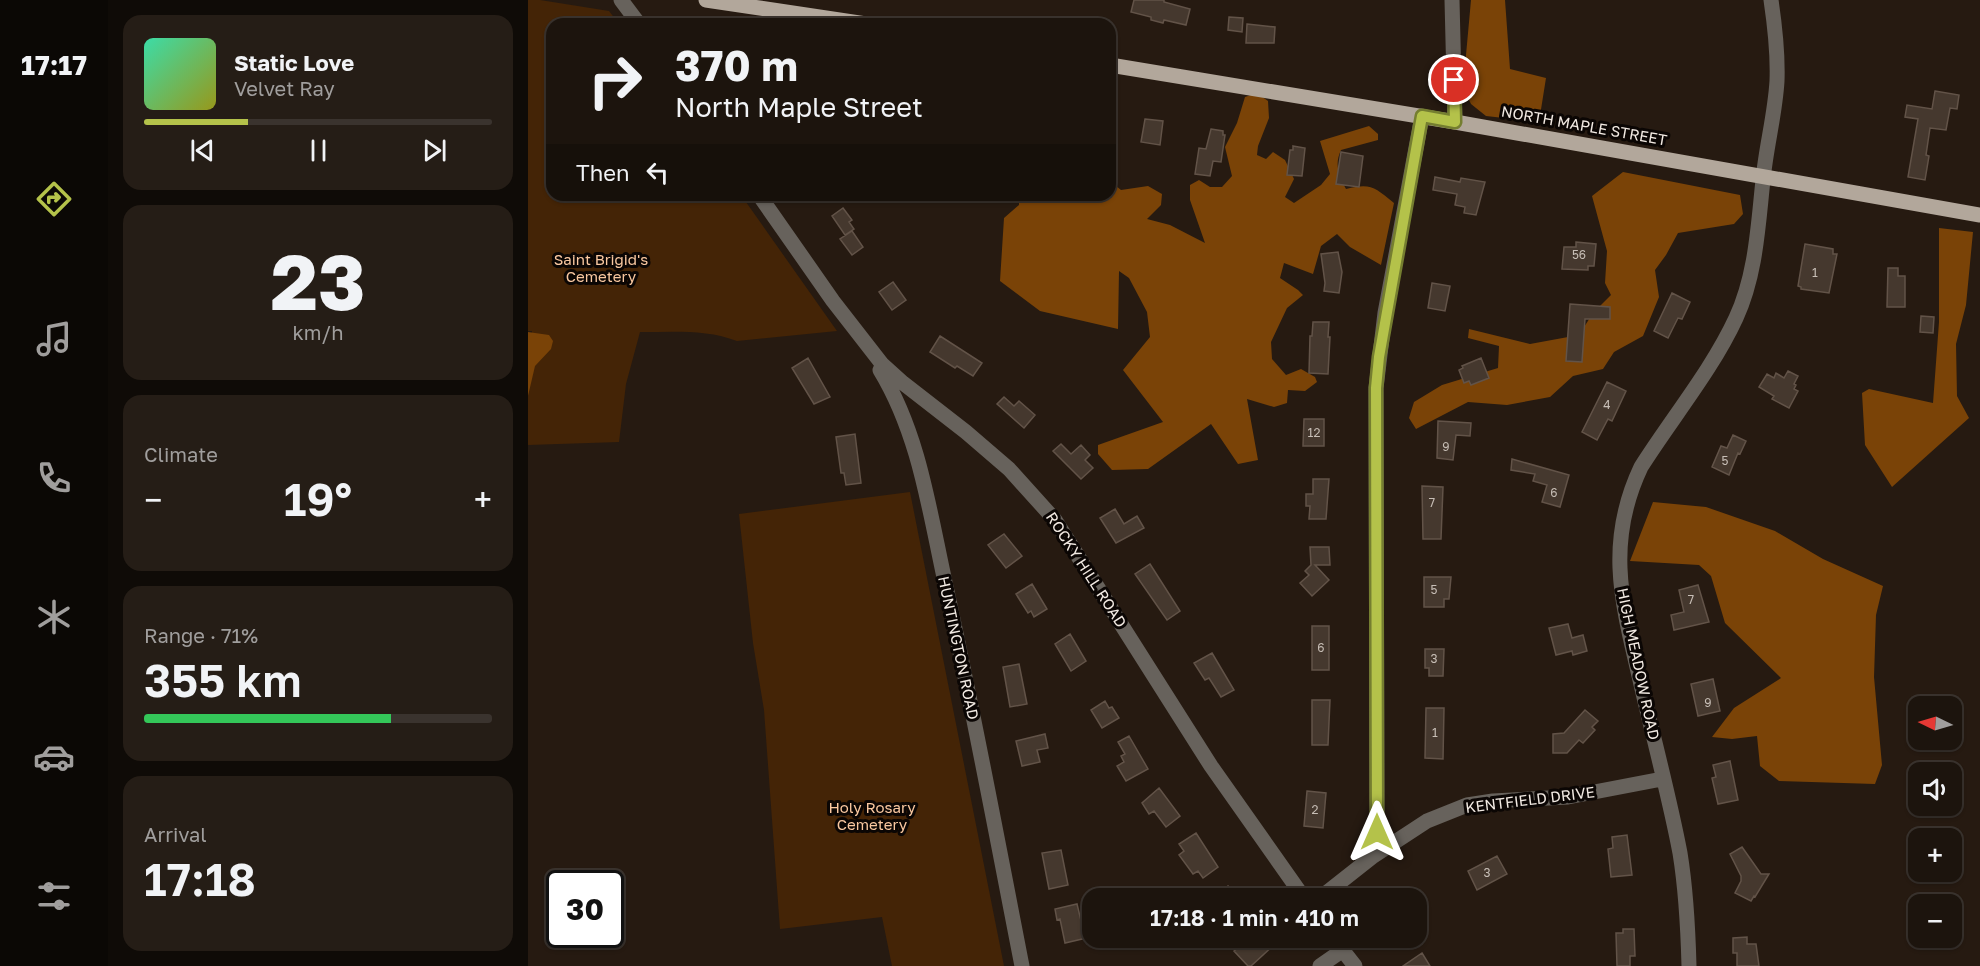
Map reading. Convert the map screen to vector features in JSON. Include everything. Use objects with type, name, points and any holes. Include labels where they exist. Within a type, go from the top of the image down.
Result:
[{"type":"main road","points":[[706,0],[826,18]]},
{"type":"main road","name":"NORTH MAPLE STREET","points":[[1116,66],[1422,116],[1980,215]]},
{"type":"street","points":[[621,0],[634,18]]},
{"type":"street","points":[[1452,0],[1455,122]]},
{"type":"street","name":"HIGH MEADOW ROAD","points":[[1689,966],[1686,899],[1680,852],[1624,611],[1619,562],[1622,526],[1630,492],[1641,467],[1718,351],[1738,315],[1751,273],[1777,81],[1771,0]]},
{"type":"street","points":[[1372,857],[1377,832],[1376,388],[1384,319],[1422,116]]},
{"type":"street","name":"ROCKY HILL ROAD","points":[[763,201],[862,340],[892,375],[986,448],[1038,499],[1071,542],[1211,766],[1297,888]]},
{"type":"street","name":"HUNTINGTON ROAD","points":[[862,340],[898,404],[915,448],[956,632],[1022,966]]},
{"type":"street","name":"KENTFIELD DRIVE","points":[[1333,888],[1372,857],[1427,821],[1467,805],[1493,801],[1568,797],[1662,779]]},
{"type":"street","points":[[1320,966],[1335,948]]},
{"type":"street","points":[[1341,948],[1355,966]]},
{"type":"green space","name":"Saint Brigid's Cemetery","points":[[528,0],[540,0],[609,11],[614,18],[546,18],[546,201],[745,201],[837,331],[737,341],[702,333],[640,332],[626,384],[619,442],[528,445],[532,331],[528,331]]},
{"type":"green space","name":"Holy Rosary Cemetery","points":[[910,492],[1004,966],[892,966],[882,917],[780,929],[764,710],[753,643],[739,514]]},
{"type":"shaded area","points":[[1471,0],[1505,0],[1510,69],[1546,78],[1539,122],[1486,116],[1471,104],[1463,88]]},
{"type":"shaded area","points":[[1257,93],[1268,101],[1269,118],[1258,146],[1257,155],[1266,159],[1273,152],[1285,160],[1294,179],[1285,197],[1294,203],[1321,185],[1330,174],[1320,141],[1369,126],[1378,134],[1378,140],[1341,150],[1338,165],[1339,174],[1346,189],[1361,186],[1372,188],[1394,203],[1381,265],[1350,247],[1337,234],[1321,246],[1313,274],[1284,263],[1280,278],[1303,295],[1287,308],[1271,342],[1272,359],[1286,375],[1301,369],[1315,377],[1317,382],[1305,391],[1288,390],[1287,403],[1274,407],[1247,399],[1258,460],[1238,464],[1211,424],[1148,469],[1112,470],[1098,454],[1098,445],[1163,422],[1123,370],[1150,337],[1147,312],[1129,278],[1119,271],[1118,329],[1040,311],[1000,281],[1004,218],[1019,205],[1019,201],[1116,201],[1116,186],[1121,190],[1148,186],[1162,194],[1161,205],[1147,219],[1170,225],[1205,243],[1190,200],[1190,185],[1199,180],[1210,187],[1222,187],[1232,176],[1225,147],[1237,123],[1245,97]]},
{"type":"shaded area","points":[[1623,172],[1740,195],[1743,214],[1734,224],[1678,233],[1655,270],[1659,297],[1643,336],[1614,352],[1603,369],[1573,376],[1550,397],[1507,405],[1468,402],[1416,429],[1409,418],[1414,402],[1442,385],[1498,368],[1499,346],[1468,338],[1469,329],[1530,344],[1579,335],[1593,313],[1611,295],[1605,283],[1607,251],[1592,196]]},
{"type":"shaded area","points":[[1939,228],[1973,232],[1966,305],[1956,344],[1957,396],[1969,418],[1892,487],[1865,445],[1862,393],[1869,389],[1933,403],[1939,322]]},
{"type":"shaded area","points":[[528,332],[549,335],[553,341],[551,349],[535,366],[528,396]]},
{"type":"shaded area","points":[[1653,502],[1706,507],[1775,531],[1823,559],[1883,586],[1876,615],[1874,677],[1882,765],[1875,784],[1779,781],[1760,766],[1757,736],[1732,739],[1712,737],[1734,708],[1781,678],[1725,623],[1711,576],[1699,565],[1630,561]]},
{"type":"building","points":[[1134,0],[1164,0],[1164,2],[1190,9],[1186,25],[1164,20],[1163,23],[1131,12]]},
{"type":"building","points":[[1229,17],[1243,18],[1242,32],[1228,30]]},
{"type":"building","points":[[1247,24],[1275,27],[1274,43],[1246,43]]},
{"type":"building","points":[[1935,91],[1959,95],[1957,109],[1950,108],[1946,130],[1930,128],[1925,180],[1908,177],[1918,119],[1905,117],[1907,105],[1932,109]]},
{"type":"building","points":[[1145,119],[1163,121],[1160,145],[1141,142]]},
{"type":"building","points":[[1211,129],[1223,131],[1225,135],[1221,162],[1213,161],[1210,176],[1195,174],[1199,148],[1206,149]]},
{"type":"building","points":[[1293,146],[1305,148],[1302,176],[1287,175],[1290,150],[1293,150]]},
{"type":"building","points":[[1341,152],[1363,156],[1359,187],[1336,184]]},
{"type":"building","points":[[1435,177],[1460,182],[1461,178],[1485,182],[1476,215],[1464,213],[1465,207],[1455,205],[1457,194],[1433,190]]},
{"type":"building","points":[[843,208],[852,220],[849,222],[854,229],[845,235],[832,216]]},
{"type":"building","points":[[852,231],[863,247],[852,255],[840,239]]},
{"type":"building","points":[[1576,242],[1596,244],[1594,266],[1588,266],[1588,270],[1562,269],[1564,247],[1576,247]]},
{"type":"building","points":[[1805,244],[1833,249],[1833,254],[1837,254],[1829,293],[1801,289],[1798,286]]},
{"type":"building","points":[[1338,252],[1342,272],[1339,293],[1324,291],[1321,254]]},
{"type":"building","points":[[1888,268],[1898,268],[1898,276],[1905,276],[1905,307],[1887,307]]},
{"type":"building","points":[[893,282],[906,300],[892,310],[879,292]]},
{"type":"building","points":[[1432,283],[1450,286],[1445,311],[1428,308]]},
{"type":"building","points":[[1672,293],[1690,302],[1682,319],[1678,318],[1668,338],[1654,331]]},
{"type":"building","points":[[1570,304],[1610,307],[1610,319],[1585,319],[1582,362],[1566,361]]},
{"type":"building","points":[[1921,316],[1934,317],[1933,333],[1920,332]]},
{"type":"building","points":[[1313,322],[1329,322],[1328,374],[1309,373],[1310,336],[1312,336]]},
{"type":"building","points":[[940,336],[982,363],[973,376],[930,352]]},
{"type":"building","points":[[808,358],[830,397],[814,404],[792,368]]},
{"type":"building","points":[[1481,358],[1489,378],[1471,385],[1469,381],[1464,383],[1459,370],[1463,368],[1462,366]]},
{"type":"building","points":[[1788,371],[1798,376],[1794,389],[1798,391],[1789,408],[1772,399],[1774,396],[1759,387],[1767,374],[1774,378],[1776,373],[1784,378]]},
{"type":"building","points":[[1607,382],[1626,391],[1612,421],[1608,419],[1597,440],[1582,432]]},
{"type":"building","points":[[1004,397],[1014,406],[1019,401],[1035,415],[1024,428],[997,404]]},
{"type":"building","points":[[1304,419],[1324,419],[1324,446],[1303,446]]},
{"type":"building","points":[[1438,421],[1471,423],[1470,436],[1456,435],[1453,460],[1437,458]]},
{"type":"building","points":[[855,434],[861,483],[846,485],[844,473],[841,473],[836,437]]},
{"type":"building","points":[[1733,435],[1746,441],[1729,475],[1712,467],[1721,446],[1727,448]]},
{"type":"building","points":[[1061,444],[1071,454],[1081,445],[1090,455],[1085,460],[1093,468],[1081,479],[1053,451]]},
{"type":"building","points":[[1512,459],[1569,475],[1560,507],[1542,502],[1547,485],[1533,481],[1535,474],[1511,470]]},
{"type":"building","points":[[1313,479],[1329,479],[1326,519],[1309,519],[1310,506],[1306,506],[1306,494],[1313,494]]},
{"type":"building","points":[[1422,486],[1443,487],[1441,539],[1423,539]]},
{"type":"building","points":[[1115,509],[1124,524],[1137,516],[1144,528],[1116,543],[1100,518]]},
{"type":"building","points":[[1004,534],[1022,556],[1006,568],[988,545]]},
{"type":"building","points":[[1310,547],[1329,547],[1330,565],[1315,565],[1329,580],[1312,596],[1300,583],[1309,575],[1305,571],[1311,565]]},
{"type":"building","points":[[1150,564],[1180,611],[1167,620],[1135,574]]},
{"type":"building","points":[[1424,577],[1451,577],[1449,599],[1444,599],[1444,607],[1424,607]]},
{"type":"building","points":[[1032,584],[1047,609],[1034,617],[1031,611],[1028,613],[1016,594]]},
{"type":"building","points":[[1698,585],[1709,622],[1674,630],[1671,615],[1684,612],[1679,590]]},
{"type":"building","points":[[1568,624],[1572,638],[1583,635],[1587,651],[1573,655],[1572,651],[1556,655],[1549,628]]},
{"type":"building","points":[[1312,626],[1329,626],[1329,670],[1312,670]]},
{"type":"building","points":[[1070,634],[1086,661],[1071,671],[1055,644]]},
{"type":"building","points":[[1425,649],[1444,649],[1443,676],[1429,676],[1429,668],[1425,668]]},
{"type":"building","points":[[1212,653],[1234,690],[1221,697],[1209,678],[1205,680],[1194,663]]},
{"type":"building","points":[[1019,664],[1027,704],[1010,707],[1003,667]]},
{"type":"building","points":[[1713,679],[1720,711],[1698,716],[1691,684]]},
{"type":"building","points":[[1312,700],[1330,700],[1328,745],[1312,745]]},
{"type":"building","points":[[1105,701],[1119,718],[1102,728],[1091,710]]},
{"type":"building","points":[[1426,708],[1444,708],[1443,759],[1425,758]]},
{"type":"building","points":[[1585,710],[1598,721],[1592,727],[1595,730],[1583,743],[1579,740],[1567,753],[1553,753],[1553,734],[1564,733]]},
{"type":"building","points":[[1045,734],[1048,748],[1037,750],[1040,762],[1022,766],[1016,741]]},
{"type":"building","points":[[1129,736],[1148,769],[1126,781],[1117,766],[1124,762],[1121,756],[1125,754],[1118,742]]},
{"type":"building","points":[[1730,761],[1738,800],[1718,804],[1712,778],[1716,777],[1713,765]]},
{"type":"building","points":[[1159,788],[1180,816],[1166,827],[1154,811],[1149,814],[1142,803]]},
{"type":"building","points":[[1307,791],[1326,793],[1323,828],[1304,826]]},
{"type":"building","points":[[1196,833],[1218,867],[1203,878],[1198,871],[1193,874],[1179,855],[1184,851],[1179,844]]},
{"type":"building","points":[[1627,835],[1632,875],[1611,877],[1608,849],[1613,848],[1612,837]]},
{"type":"building","points":[[1742,847],[1761,874],[1769,874],[1751,901],[1735,893],[1741,876],[1730,854]]},
{"type":"building","points":[[1061,850],[1068,885],[1049,889],[1042,853]]},
{"type":"building","points":[[1497,856],[1507,874],[1477,890],[1468,871]]},
{"type":"building","points":[[1077,904],[1082,925],[1082,939],[1065,943],[1060,919],[1057,920],[1055,909]]},
{"type":"building","points":[[1623,929],[1634,929],[1635,956],[1630,956],[1630,966],[1617,966],[1616,933],[1623,933]]},
{"type":"building","points":[[1747,937],[1747,944],[1756,944],[1759,966],[1737,966],[1737,953],[1733,953],[1733,938]]},
{"type":"building","points":[[1238,948],[1271,948],[1251,966],[1248,966],[1234,951]]},
{"type":"building","points":[[1422,953],[1430,966],[1403,966]]},
{"type":"route","points":[[1377,832],[1376,388],[1379,357],[1422,116],[1455,122],[1454,80]]}]
